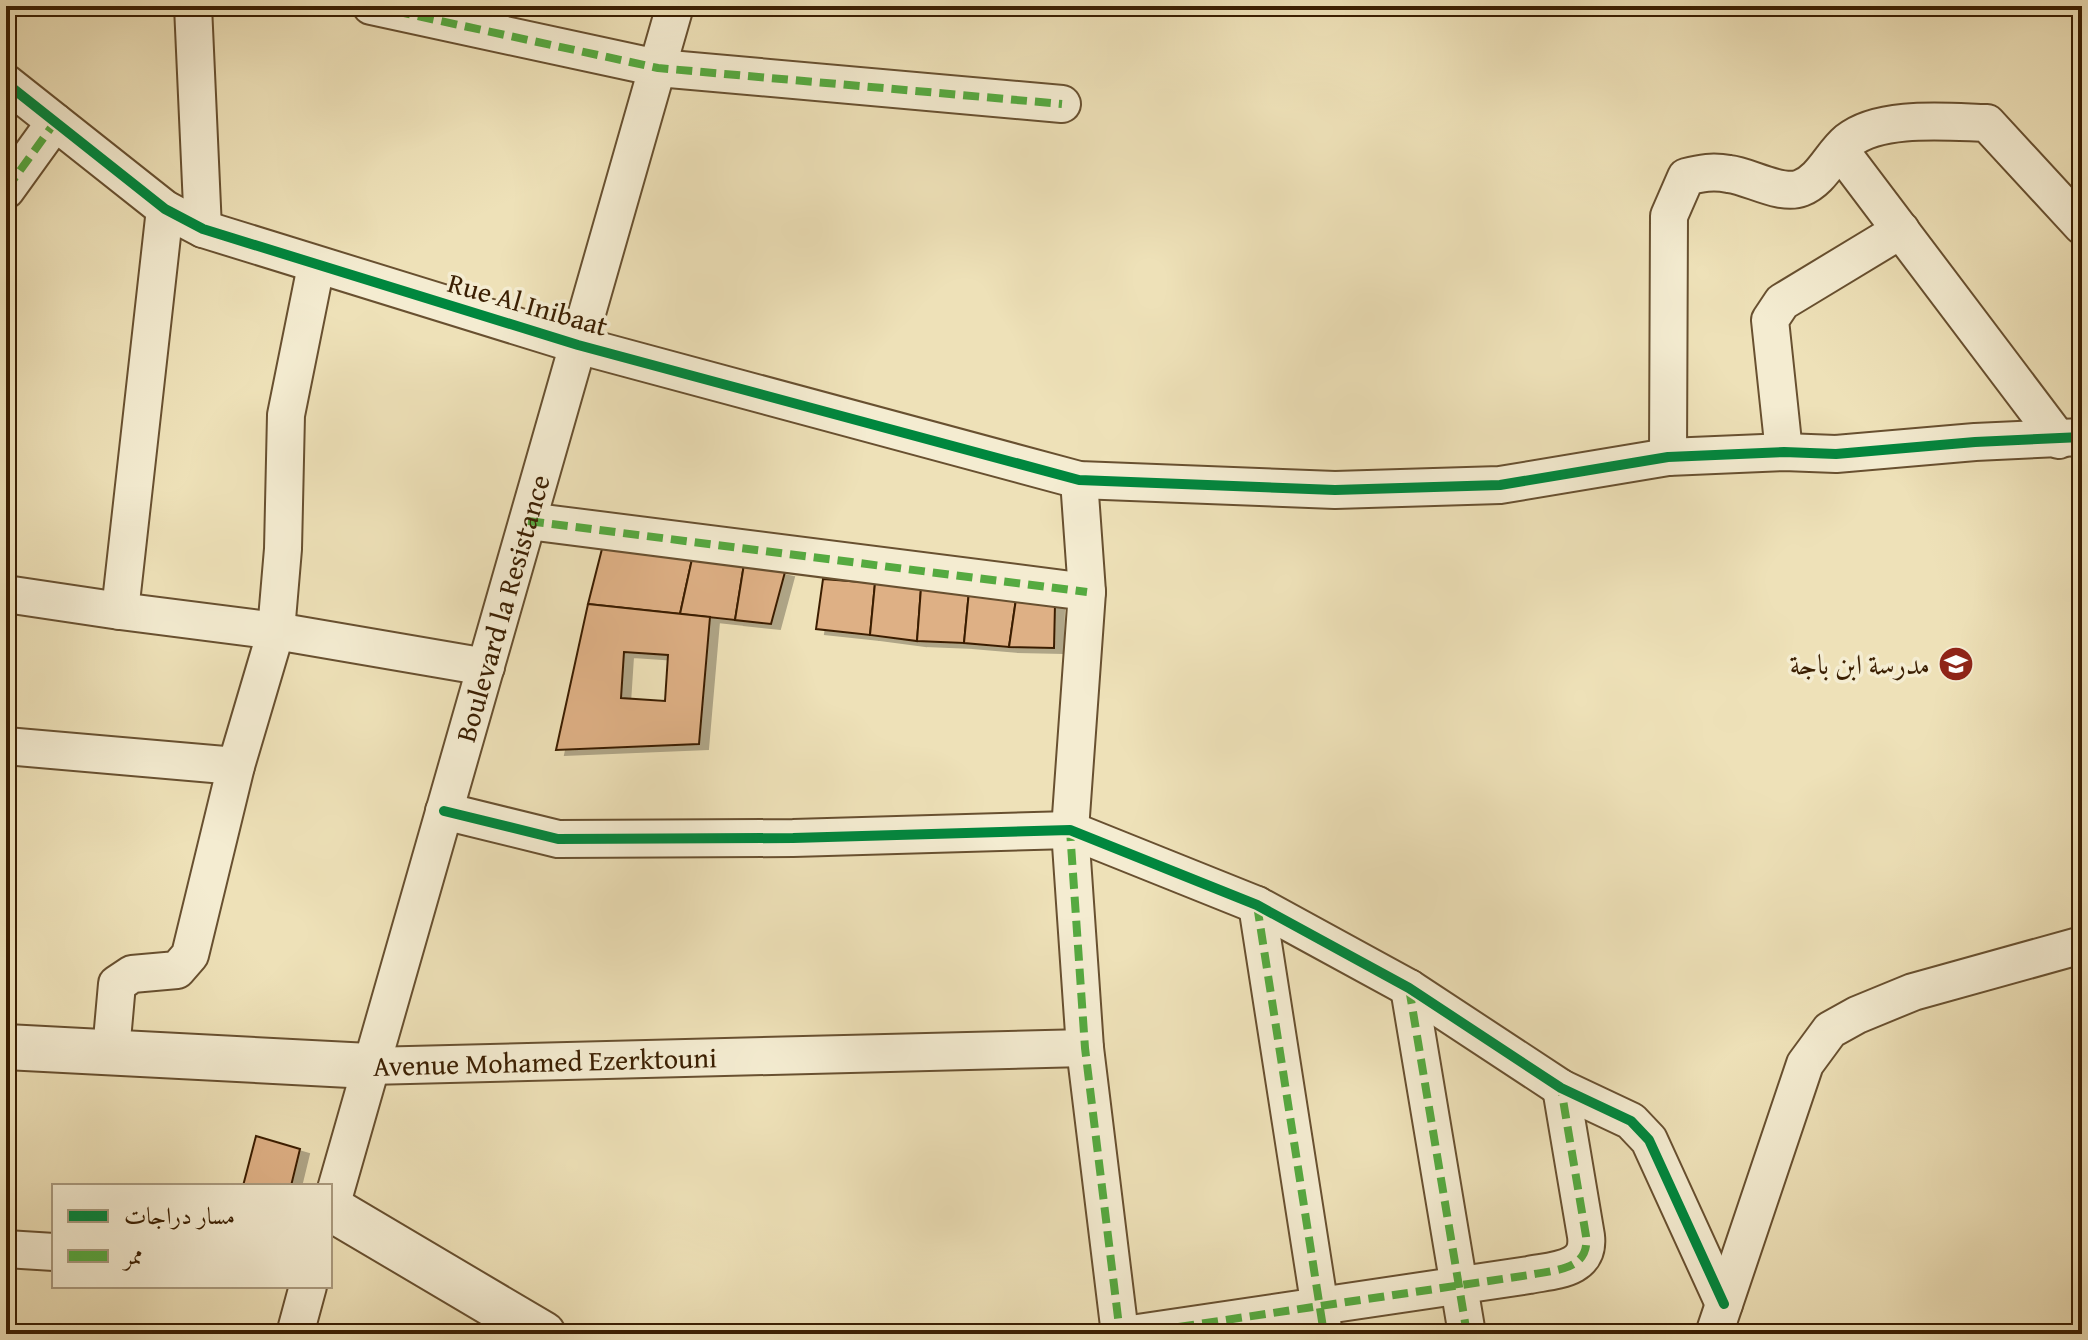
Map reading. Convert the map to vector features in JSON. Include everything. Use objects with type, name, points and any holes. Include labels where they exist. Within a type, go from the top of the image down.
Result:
[{"type":"street","points":[[193,6],[203,229]]},
{"type":"street","points":[[371,6],[658,68],[1062,104]]},
{"type":"street","name":"Boulevard la Resistance","points":[[332,1202],[675,6]]},
{"type":"street","name":"Rue Al Inibaat","points":[[6,83],[165,209],[203,229],[578,345],[1079,480],[1335,490],[1485,486],[1668,457],[1784,452],[1836,454],[1975,442],[2070,439]]},
{"type":"street","points":[[6,190],[55,122]]},
{"type":"street","points":[[1668,457],[1669,216],[1686,177],[1705,172],[1800,189],[1818,176],[1840,150],[1858,136],[1898,123],[1987,123],[2082,226]]},
{"type":"street","points":[[1840,150],[2070,439]]},
{"type":"street","points":[[120,611],[165,209]]},
{"type":"street","points":[[1784,452],[1770,320],[1782,302],[1901,230]]},
{"type":"street","points":[[111,1051],[117,984],[132,974],[177,970],[190,955],[236,766],[276,631],[283,549],[286,415],[316,266]]},
{"type":"street","points":[[1079,480],[1087,592],[1070,830],[1085,1048],[1120,1334]]},
{"type":"street","points":[[528,521],[1087,592]]},
{"type":"street","points":[[6,594],[276,631],[486,667]]},
{"type":"street","points":[[6,746],[236,766]]},
{"type":"street","points":[[444,811],[558,839],[793,838],[1070,830],[1257,905],[1409,988],[1561,1088],[1631,1121],[1649,1140],[1719,1319]]},
{"type":"street","points":[[1257,905],[1322,1320]]},
{"type":"street","points":[[1719,1319],[1805,1064],[1830,1030],[1913,992],[2082,945]]},
{"type":"street","points":[[1409,988],[1467,1334]]},
{"type":"street","name":"Avenue Mohamed Ezerktouni","points":[[6,1047],[369,1066],[1085,1048]]},
{"type":"street","points":[[1131,1334],[1322,1320],[1460,1284],[1569,1267],[1586,1254],[1586,1236],[1561,1088]]},
{"type":"street","points":[[332,1210],[543,1334]]},
{"type":"street","points":[[6,1249],[52,1252]]},
{"type":"street","points":[[295,1334],[307,1288]]},
{"type":"building","points":[[603,545],[692,559],[680,614],[588,604]]},
{"type":"building","points":[[692,559],[744,564],[735,620],[680,614]]},
{"type":"building","points":[[744,564],[785,572],[771,624],[735,620]]},
{"type":"building","points":[[823,579],[875,583],[870,635],[816,629]]},
{"type":"building","points":[[875,583],[921,588],[917,641],[870,635]]},
{"type":"building","points":[[921,588],[969,591],[964,643],[917,641]]},
{"type":"building","points":[[969,591],[1016,599],[1009,647],[964,643]]},
{"type":"building","points":[[1016,599],[1055,604],[1054,648],[1009,647]]},
{"type":"building","points":[[588,604],[710,617],[699,744],[556,750]],"holes":[[[624,652],[668,655],[665,701],[621,698]]]},
{"type":"building","points":[[256,1136],[300,1149],[291,1184],[244,1184]]},
{"type":"marked path","points":[[371,6],[658,68],[1062,104]]},
{"type":"marked path","points":[[6,190],[55,122]]},
{"type":"marked path","points":[[528,521],[1087,592]]},
{"type":"marked path","points":[[1065,830],[1070,830],[1085,1048],[1120,1334]]},
{"type":"marked path","points":[[1257,905],[1324,1334]]},
{"type":"marked path","points":[[1409,988],[1467,1334]]},
{"type":"marked path","points":[[1131,1334],[1529,1275],[1577,1262],[1586,1247],[1586,1236],[1561,1088]]},
{"type":"cycle path","points":[[6,83],[165,209],[203,229],[578,345],[1079,480],[1335,490],[1500,485],[1668,457],[1784,452],[1836,454],[2082,437]]},
{"type":"cycle path","points":[[444,811],[558,839],[793,838],[1070,830],[1257,905],[1409,988],[1561,1088],[1631,1121],[1649,1140],[1724,1304]]},
{"type":"place","name":"مدرسة ابن باجة","points":[[1956,664]]}]
